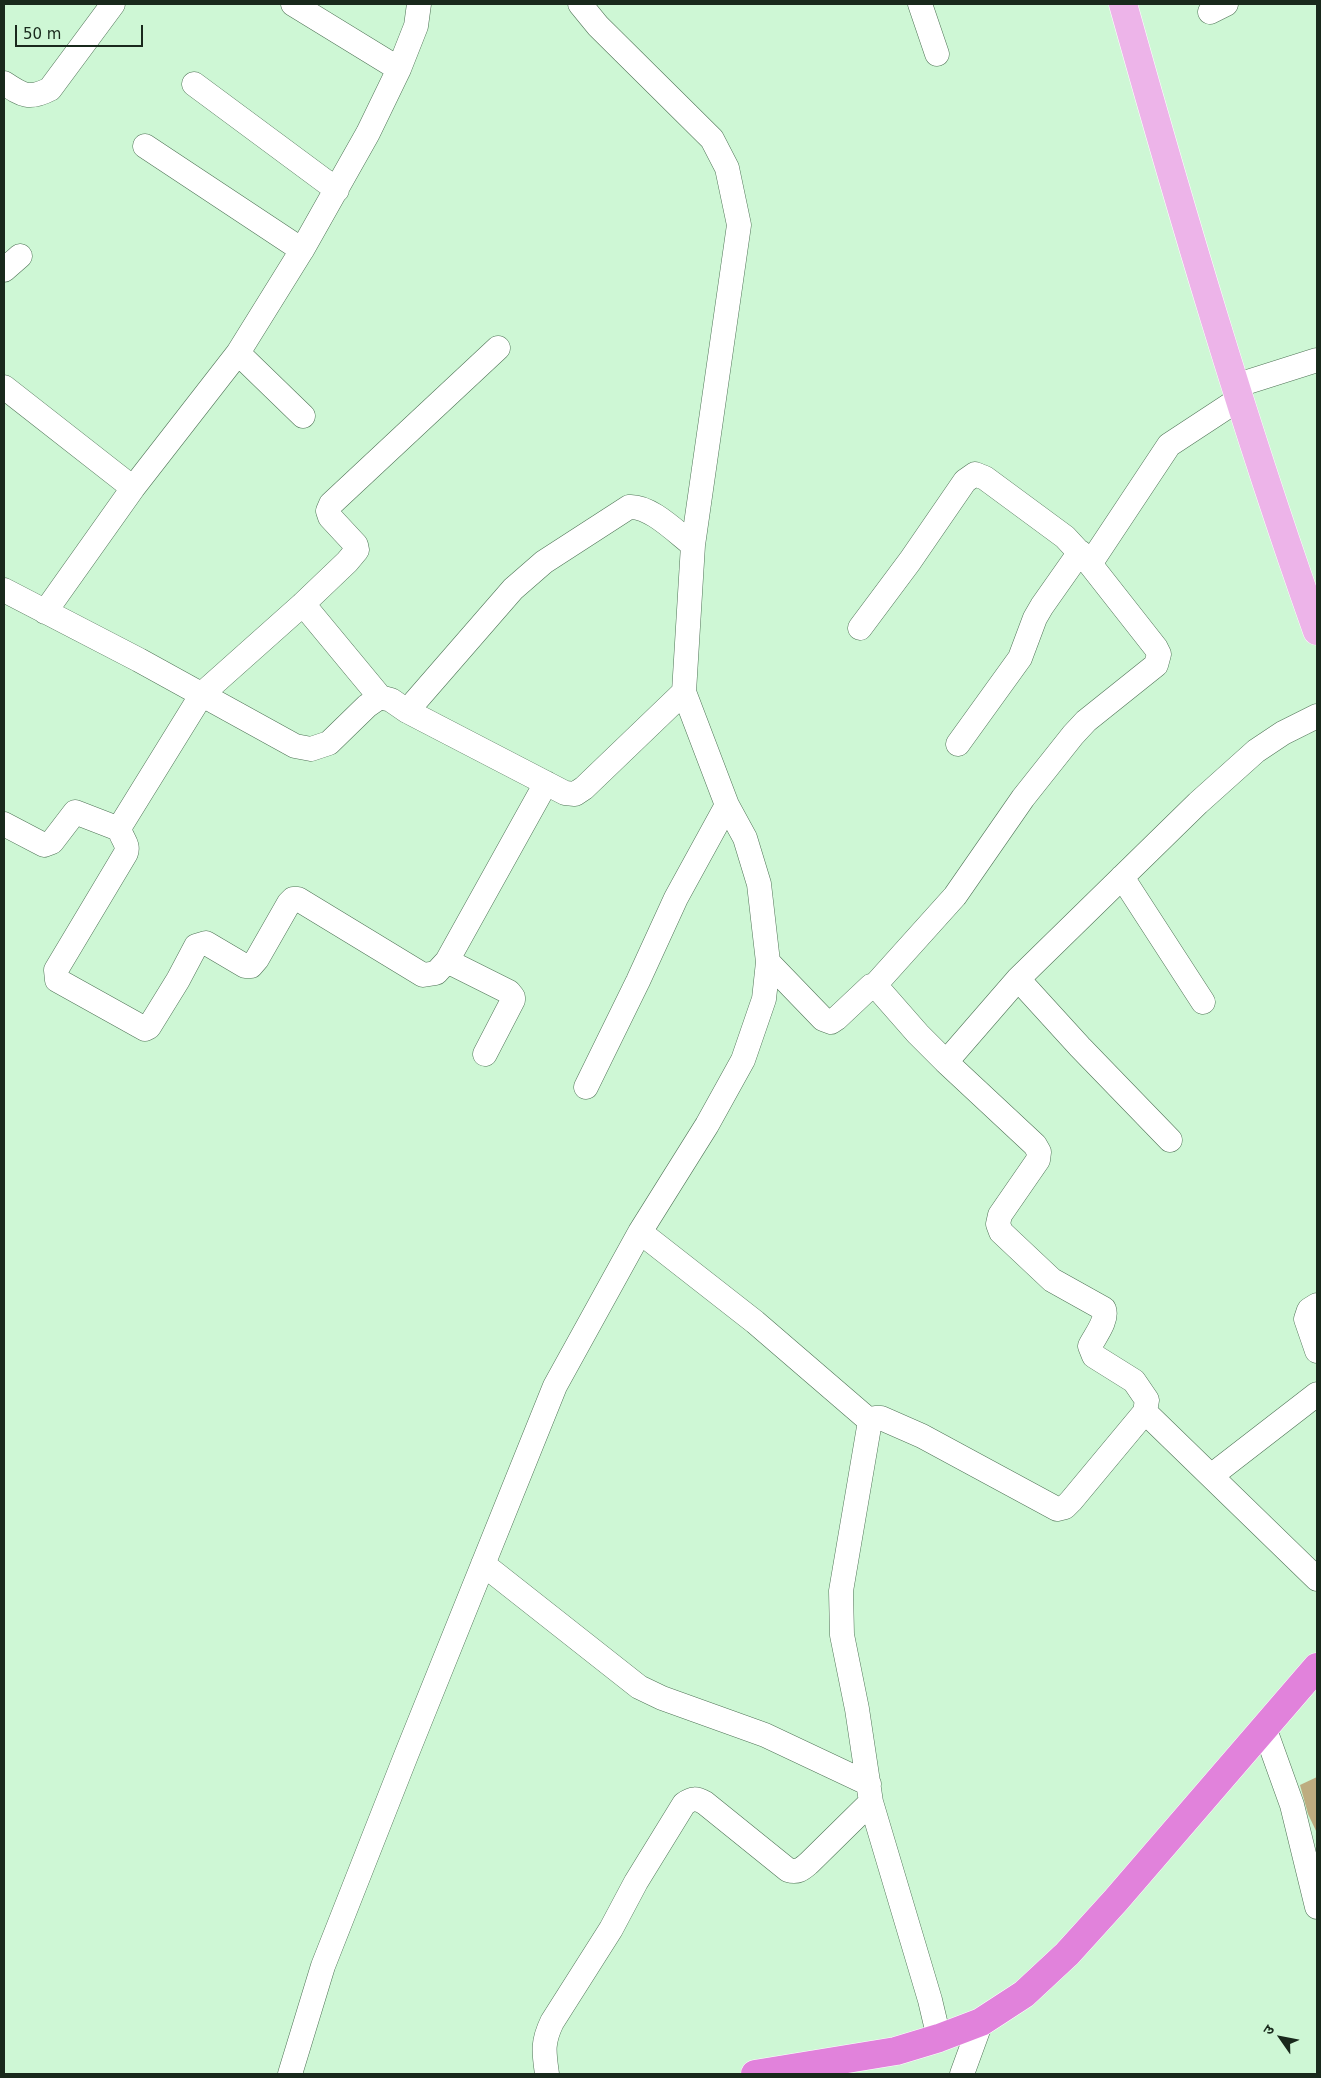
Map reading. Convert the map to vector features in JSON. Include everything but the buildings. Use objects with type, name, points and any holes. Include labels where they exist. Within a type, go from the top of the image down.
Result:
[{"type":"highway","points":[[755,2074],[896,2051],[939,2038],[981,2022],[1024,1994],[1067,1954],[1203,1801],[1317,1667]]},
{"type":"main road","points":[[1123,4],[1198,266],[1237,393],[1284,538],[1317,631]]},
{"type":"street","points":[[4,83],[24,96],[37,96],[50,89],[113,4]]},
{"type":"street","points":[[294,4],[399,70]]},
{"type":"street","points":[[44,612],[133,488],[238,353],[302,250],[368,133],[399,70],[416,26],[419,4]]},
{"type":"street","points":[[290,2074],[323,1966],[555,1386],[640,1232],[707,1125],[743,1060],[764,998],[768,962],[759,884],[745,838],[727,805],[684,692],[693,545],[739,225],[727,168],[712,139],[598,26],[580,4]]},
{"type":"street","points":[[920,4],[937,54]]},
{"type":"street","points":[[194,84],[337,190]]},
{"type":"street","points":[[145,146],[302,250]]},
{"type":"street","points":[[120,829],[202,694],[303,604],[357,550],[356,545],[330,517],[328,511],[331,504],[498,348]]},
{"type":"street","points":[[238,353],[303,416]]},
{"type":"street","points":[[958,744],[1020,658],[1035,618],[1042,606],[1085,558],[1169,445],[1237,393],[1317,360]]},
{"type":"street","points":[[4,387],[133,488]]},
{"type":"street","points":[[768,962],[823,1019],[832,1022],[870,986],[875,985],[955,896],[1023,798],[1073,735],[1086,721],[1156,665],[1159,654],[1085,558],[1058,531],[979,475],[971,475],[860,628]]},
{"type":"street","points":[[407,711],[513,589],[544,562],[629,507],[641,509],[662,520],[693,545]]},
{"type":"street","points":[[4,592],[202,694],[294,746],[311,749],[329,743],[367,706],[380,698]]},
{"type":"street","points":[[303,604],[380,698],[391,700],[407,711],[565,793],[575,794],[584,788],[684,692]]},
{"type":"street","points":[[946,1062],[1018,979],[1198,803],[1256,751],[1283,733],[1317,716]]},
{"type":"street","points":[[4,824],[44,845],[52,842],[75,812],[120,829],[128,849],[56,970],[55,975],[61,983],[142,1029],[149,1026],[178,980],[196,946],[206,943],[245,966],[250,966],[257,959],[293,899],[303,901],[423,975],[436,973],[447,961],[546,783]]},
{"type":"street","points":[[586,1086],[638,981],[676,898],[727,805]]},
{"type":"street","points":[[1122,877],[1203,1002]]},
{"type":"street","points":[[447,961],[509,992],[513,997],[484,1054]]},
{"type":"street","points":[[1018,979],[1080,1047],[1170,1140]]},
{"type":"street","points":[[870,1421],[875,1418],[881,1418],[922,1436],[1058,1509],[1065,1507],[1072,1501],[1145,1412],[1147,1400],[1134,1381],[1094,1356],[1090,1346],[1104,1320],[1106,1313],[1104,1309],[1052,1280],[1001,1232],[998,1224],[1000,1216],[1038,1160],[1039,1152],[1035,1145],[918,1034],[875,985]]},
{"type":"street","points":[[640,1232],[755,1322],[870,1421]]},
{"type":"street","points":[[1317,1305],[1309,1310],[1306,1319],[1317,1351]]},
{"type":"street","points":[[1211,1476],[1317,1394]]},
{"type":"street","points":[[1145,1412],[1317,1579]]},
{"type":"street","points":[[870,1421],[841,1591],[842,1634],[870,1793],[930,2000],[939,2038]]},
{"type":"street","points":[[483,1564],[639,1687],[671,1702],[765,1735],[870,1793]]},
{"type":"street","points":[[1264,1727],[1292,1805],[1317,1907]]},
{"type":"street","points":[[547,2074],[544,2048],[545,2037],[552,2022],[611,1929],[636,1882],[684,1804],[690,1799],[698,1799],[788,1870],[794,1872],[801,1870],[809,1863],[870,1793]]},
{"type":"street","points":[[962,2074],[981,2022]]}]
